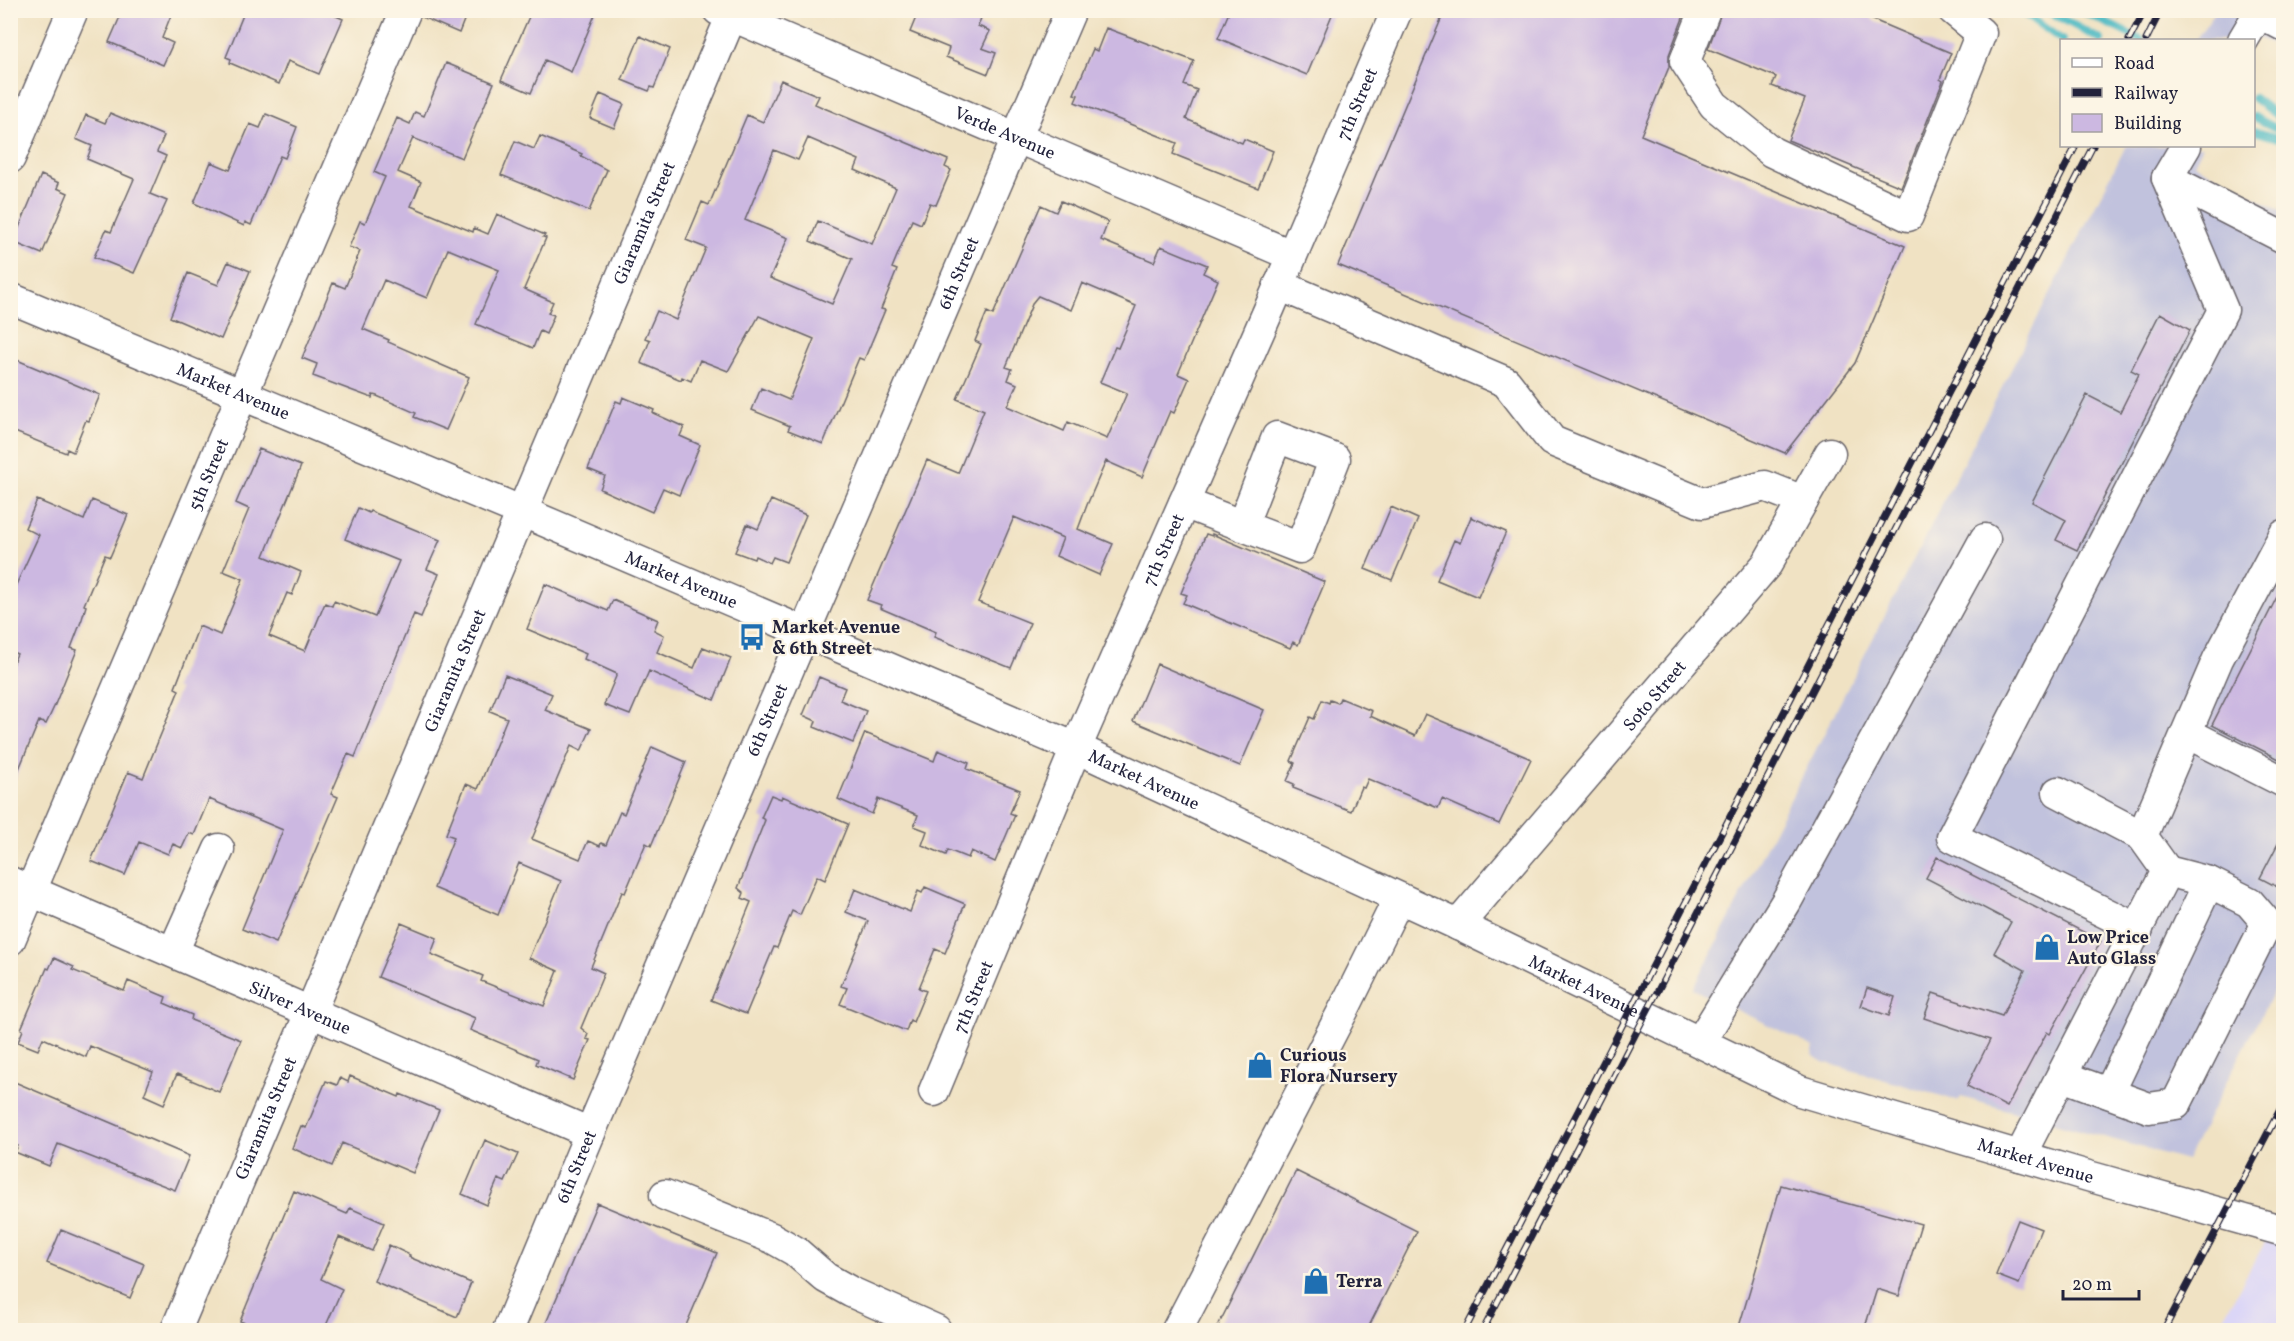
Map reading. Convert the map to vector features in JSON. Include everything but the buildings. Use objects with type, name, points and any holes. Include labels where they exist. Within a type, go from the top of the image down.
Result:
[{"type":"street","points":[[10,158],[73,10]]},
{"type":"street","name":"5th Street","points":[[10,940],[21,886],[242,394],[406,10]]},
{"type":"street","name":"6th Street","points":[[508,1330],[590,1133],[1071,10]]},
{"type":"street","name":"7th Street","points":[[934,1091],[1076,748],[1397,10]]},
{"type":"street","points":[[1705,10],[1686,61],[1714,105],[1772,152],[1908,216],[1981,33],[1953,10]]},
{"type":"street","name":"Verde Avenue","points":[[728,12],[1016,139],[1291,255]]},
{"type":"street","name":"Giaramita Street","points":[[176,1330],[523,513],[728,12]]},
{"type":"street","points":[[2244,39],[2259,13],[2283,26]]},
{"type":"street","points":[[2167,178],[2185,147]]},
{"type":"street","points":[[2167,178],[2283,238]]},
{"type":"street","points":[[2138,929],[1952,837],[2223,310],[2167,178]]},
{"type":"street","points":[[1279,285],[1506,382],[1551,441],[1702,503],[1766,486],[1803,501]]},
{"type":"street","name":"Market Avenue","points":[[10,298],[1076,748],[1458,925],[1800,1091],[2283,1231]]},
{"type":"street","name":"Soto Street","points":[[1458,925],[1767,564],[1830,453]]},
{"type":"street","points":[[1184,503],[1242,526]]},
{"type":"street","points":[[2142,836],[2218,659],[2283,536]]},
{"type":"street","points":[[1700,1042],[1786,902],[1985,539]]},
{"type":"street","points":[[2187,733],[2283,782]]},
{"type":"street","points":[[2058,792],[2142,836],[2167,871],[2209,882],[2249,902],[2267,922],[2176,1104],[2149,1108],[2062,1076]]},
{"type":"street","points":[[173,952],[219,849]]},
{"type":"street","points":[[2020,1156],[2167,871]]},
{"type":"street","points":[[2109,1094],[2209,882]]},
{"type":"street","name":"Silver Avenue","points":[[21,886],[590,1133]]},
{"type":"street","points":[[1177,1330],[1399,898]]},
{"type":"street","points":[[665,1195],[772,1238],[795,1251],[826,1278],[851,1292],[936,1330]]},
{"type":"shaded area","points":[[2216,11],[2283,11],[2283,51],[2259,38],[2196,39]]},
{"type":"shaded area","points":[[2125,147],[2202,147],[2194,164],[2283,212],[2284,971],[2186,1160],[1961,1097],[1958,1101],[1823,1062],[1812,1055],[1814,1047],[1693,989]]},
{"type":"shaded area","points":[[2283,1210],[2283,1330],[2216,1330]]},
{"type":"waterway","points":[[2019,10],[2061,39]]},
{"type":"waterway","points":[[2046,10],[2099,39]]},
{"type":"waterway","points":[[2080,10],[2139,39]]},
{"type":"waterway","points":[[2255,99],[2284,121]]},
{"type":"waterway","points":[[2255,118],[2284,132]]},
{"type":"waterway","points":[[2255,131],[2284,140]]},
{"type":"railway","points":[[2130,39],[2145,10]]},
{"type":"railway","points":[[2146,39],[2161,10]]},
{"type":"railway","points":[[1465,1330],[2075,147]]},
{"type":"railway","points":[[1483,1330],[2092,147]]},
{"type":"railway","points":[[2164,1330],[2284,1102]]},
{"type":"place","name":"Market Avenue & 6th Street","points":[[752,637]]},
{"type":"place","name":"Low Price Auto Glass","points":[[2047,947]]},
{"type":"place","name":"Curious Flora Nursery","points":[[1260,1065]]},
{"type":"place","name":"Terra","points":[[1316,1281]]}]
